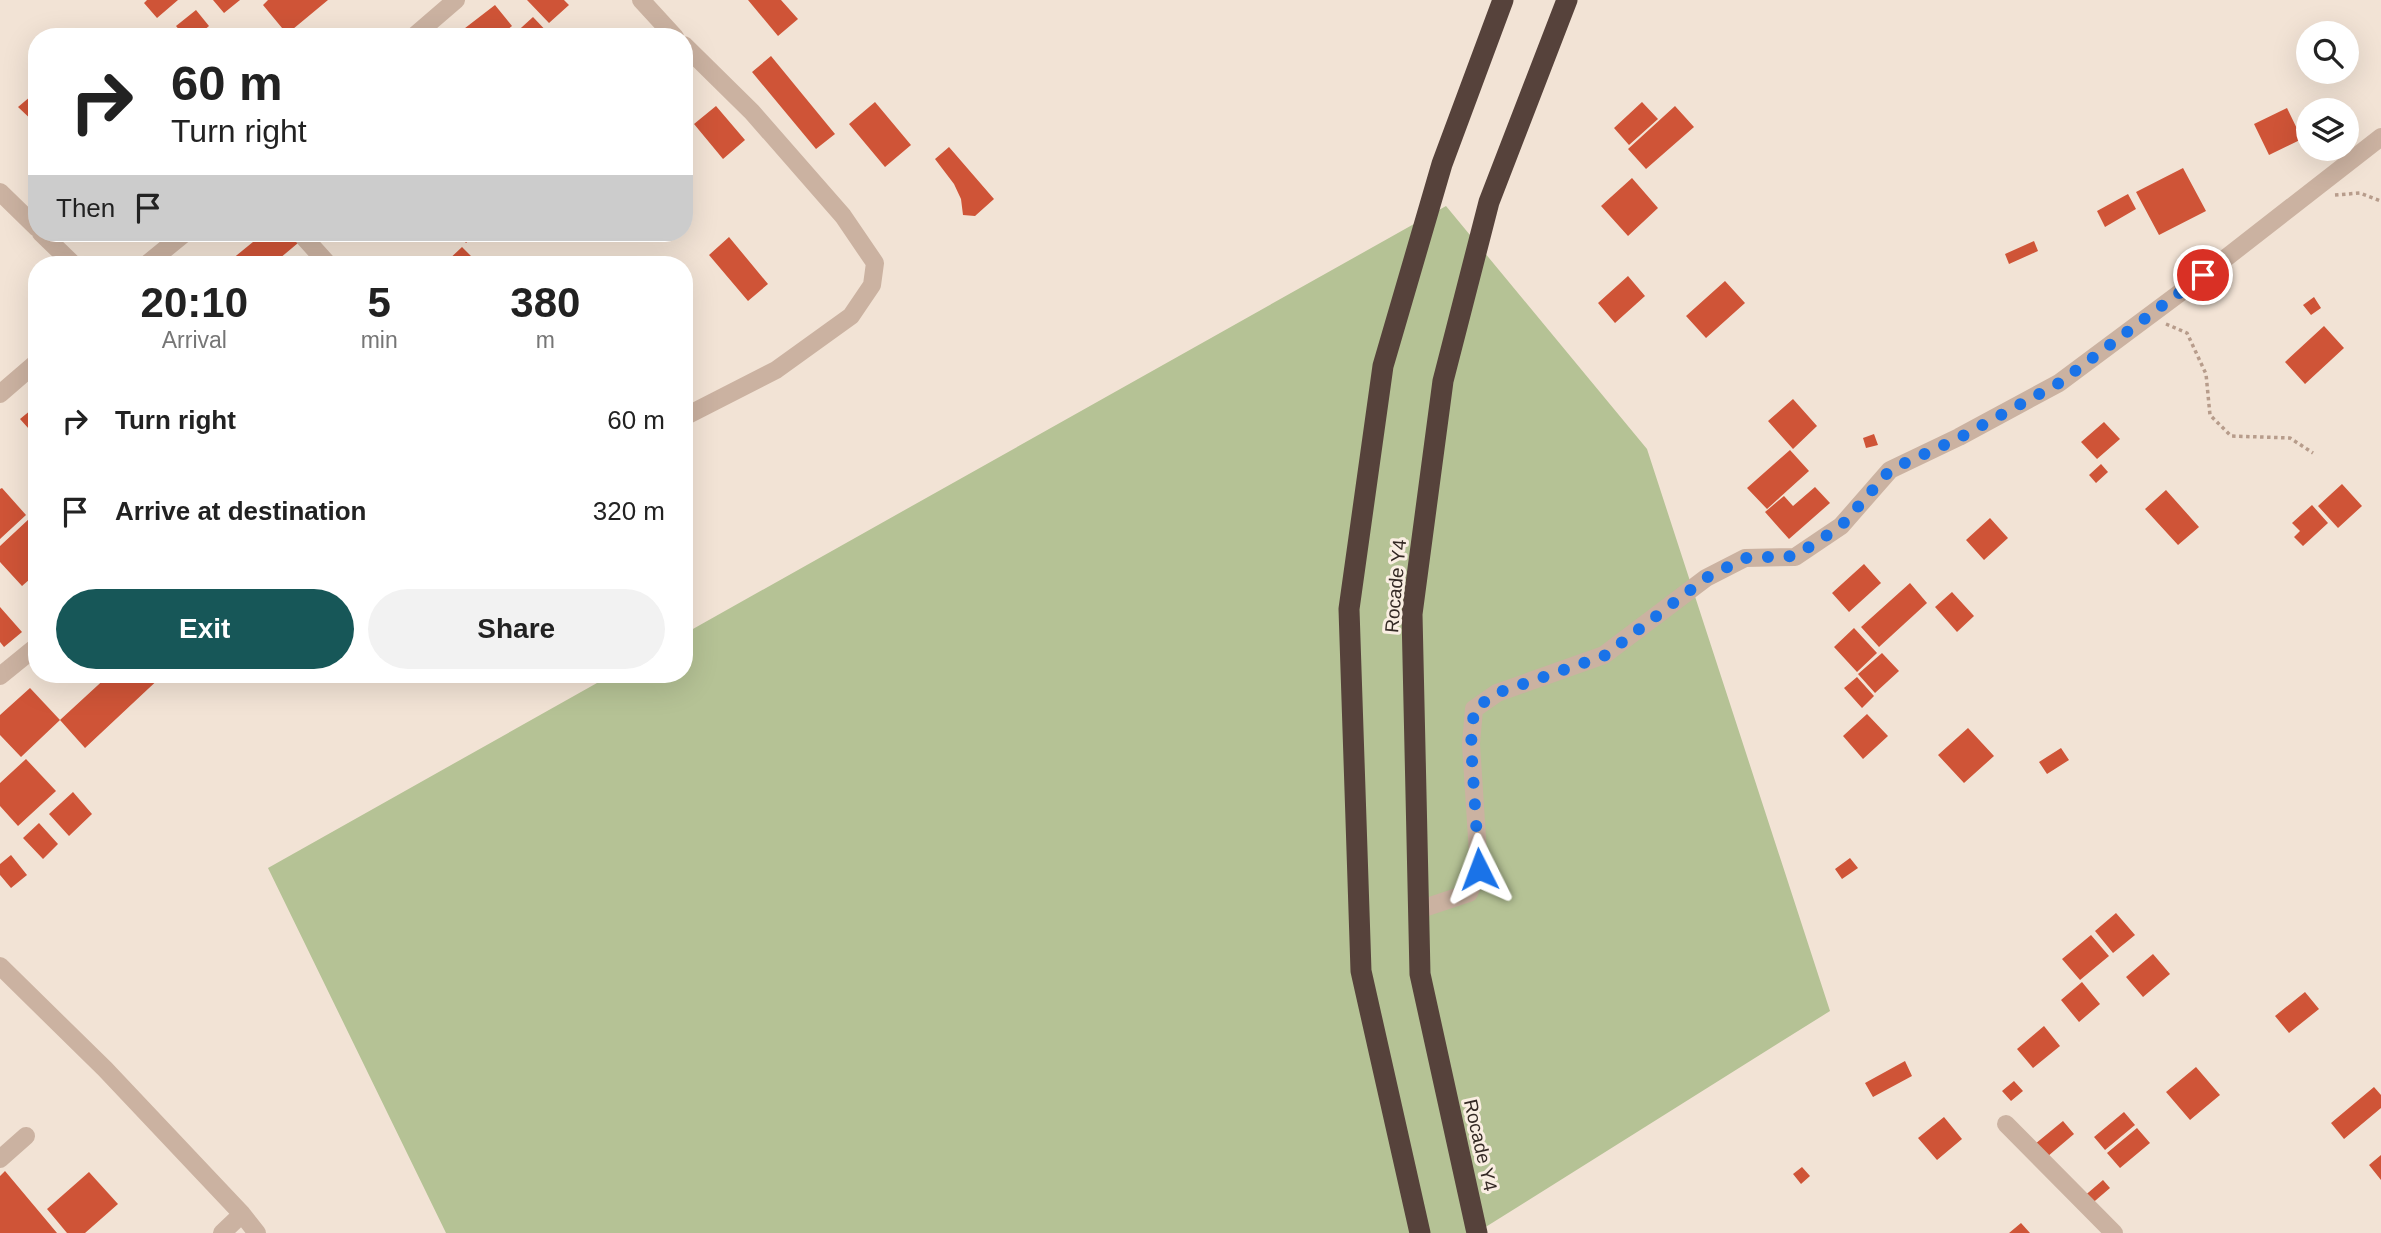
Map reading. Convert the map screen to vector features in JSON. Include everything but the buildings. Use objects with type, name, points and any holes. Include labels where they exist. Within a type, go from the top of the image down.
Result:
[{"type":"highway","name":"Rocade Y4","points":[[1420,1233],[1361,971],[1349,609],[1383,366],[1442,164],[1503,0]]},
{"type":"highway","name":"Rocade Y4","points":[[1477,1233],[1420,974],[1412,614],[1443,381],[1489,202],[1567,0]]},
{"type":"street","points":[[423,28],[456,0]]},
{"type":"street","points":[[641,0],[667,28]]},
{"type":"street","points":[[693,54],[752,112],[844,216],[875,263],[872,285],[851,316],[776,370],[693,412]]},
{"type":"street","points":[[1418,910],[1469,893],[1479,869],[1471,744],[1474,709],[1497,693],[1604,656],[1706,578],[1745,558],[1795,556],[1841,526],[1890,470],[1959,438],[2059,383],[2381,136]]},
{"type":"street","points":[[0,192],[28,219]]},
{"type":"street","points":[[50,242],[65,256]]},
{"type":"street","points":[[157,256],[174,242]]},
{"type":"street","points":[[308,242],[321,256]]},
{"type":"street","points":[[0,394],[28,370]]},
{"type":"street","points":[[0,676],[28,653]]},
{"type":"street","points":[[0,966],[105,1069],[257,1233]]},
{"type":"street","points":[[2006,1124],[2114,1233]]},
{"type":"street","points":[[0,1158],[26,1136]]},
{"type":"street","points":[[222,1233],[242,1214]]},
{"type":"path","points":[[2301,199],[2360,193],[2381,201]]},
{"type":"path","points":[[2148,316],[2187,333],[2206,374],[2210,415],[2231,436],[2290,438],[2312,453]]},
{"type":"green space","points":[[1446,206],[1647,449],[1830,1011],[1476,1233],[446,1233],[268,868],[597,683],[693,683],[693,629]]},
{"type":"route","points":[[1479,869],[1471,744],[1474,709],[1497,693],[1604,656],[1706,578],[1745,558],[1795,556],[1841,526],[1890,470],[1959,438],[2059,383],[2203,275]]}]
